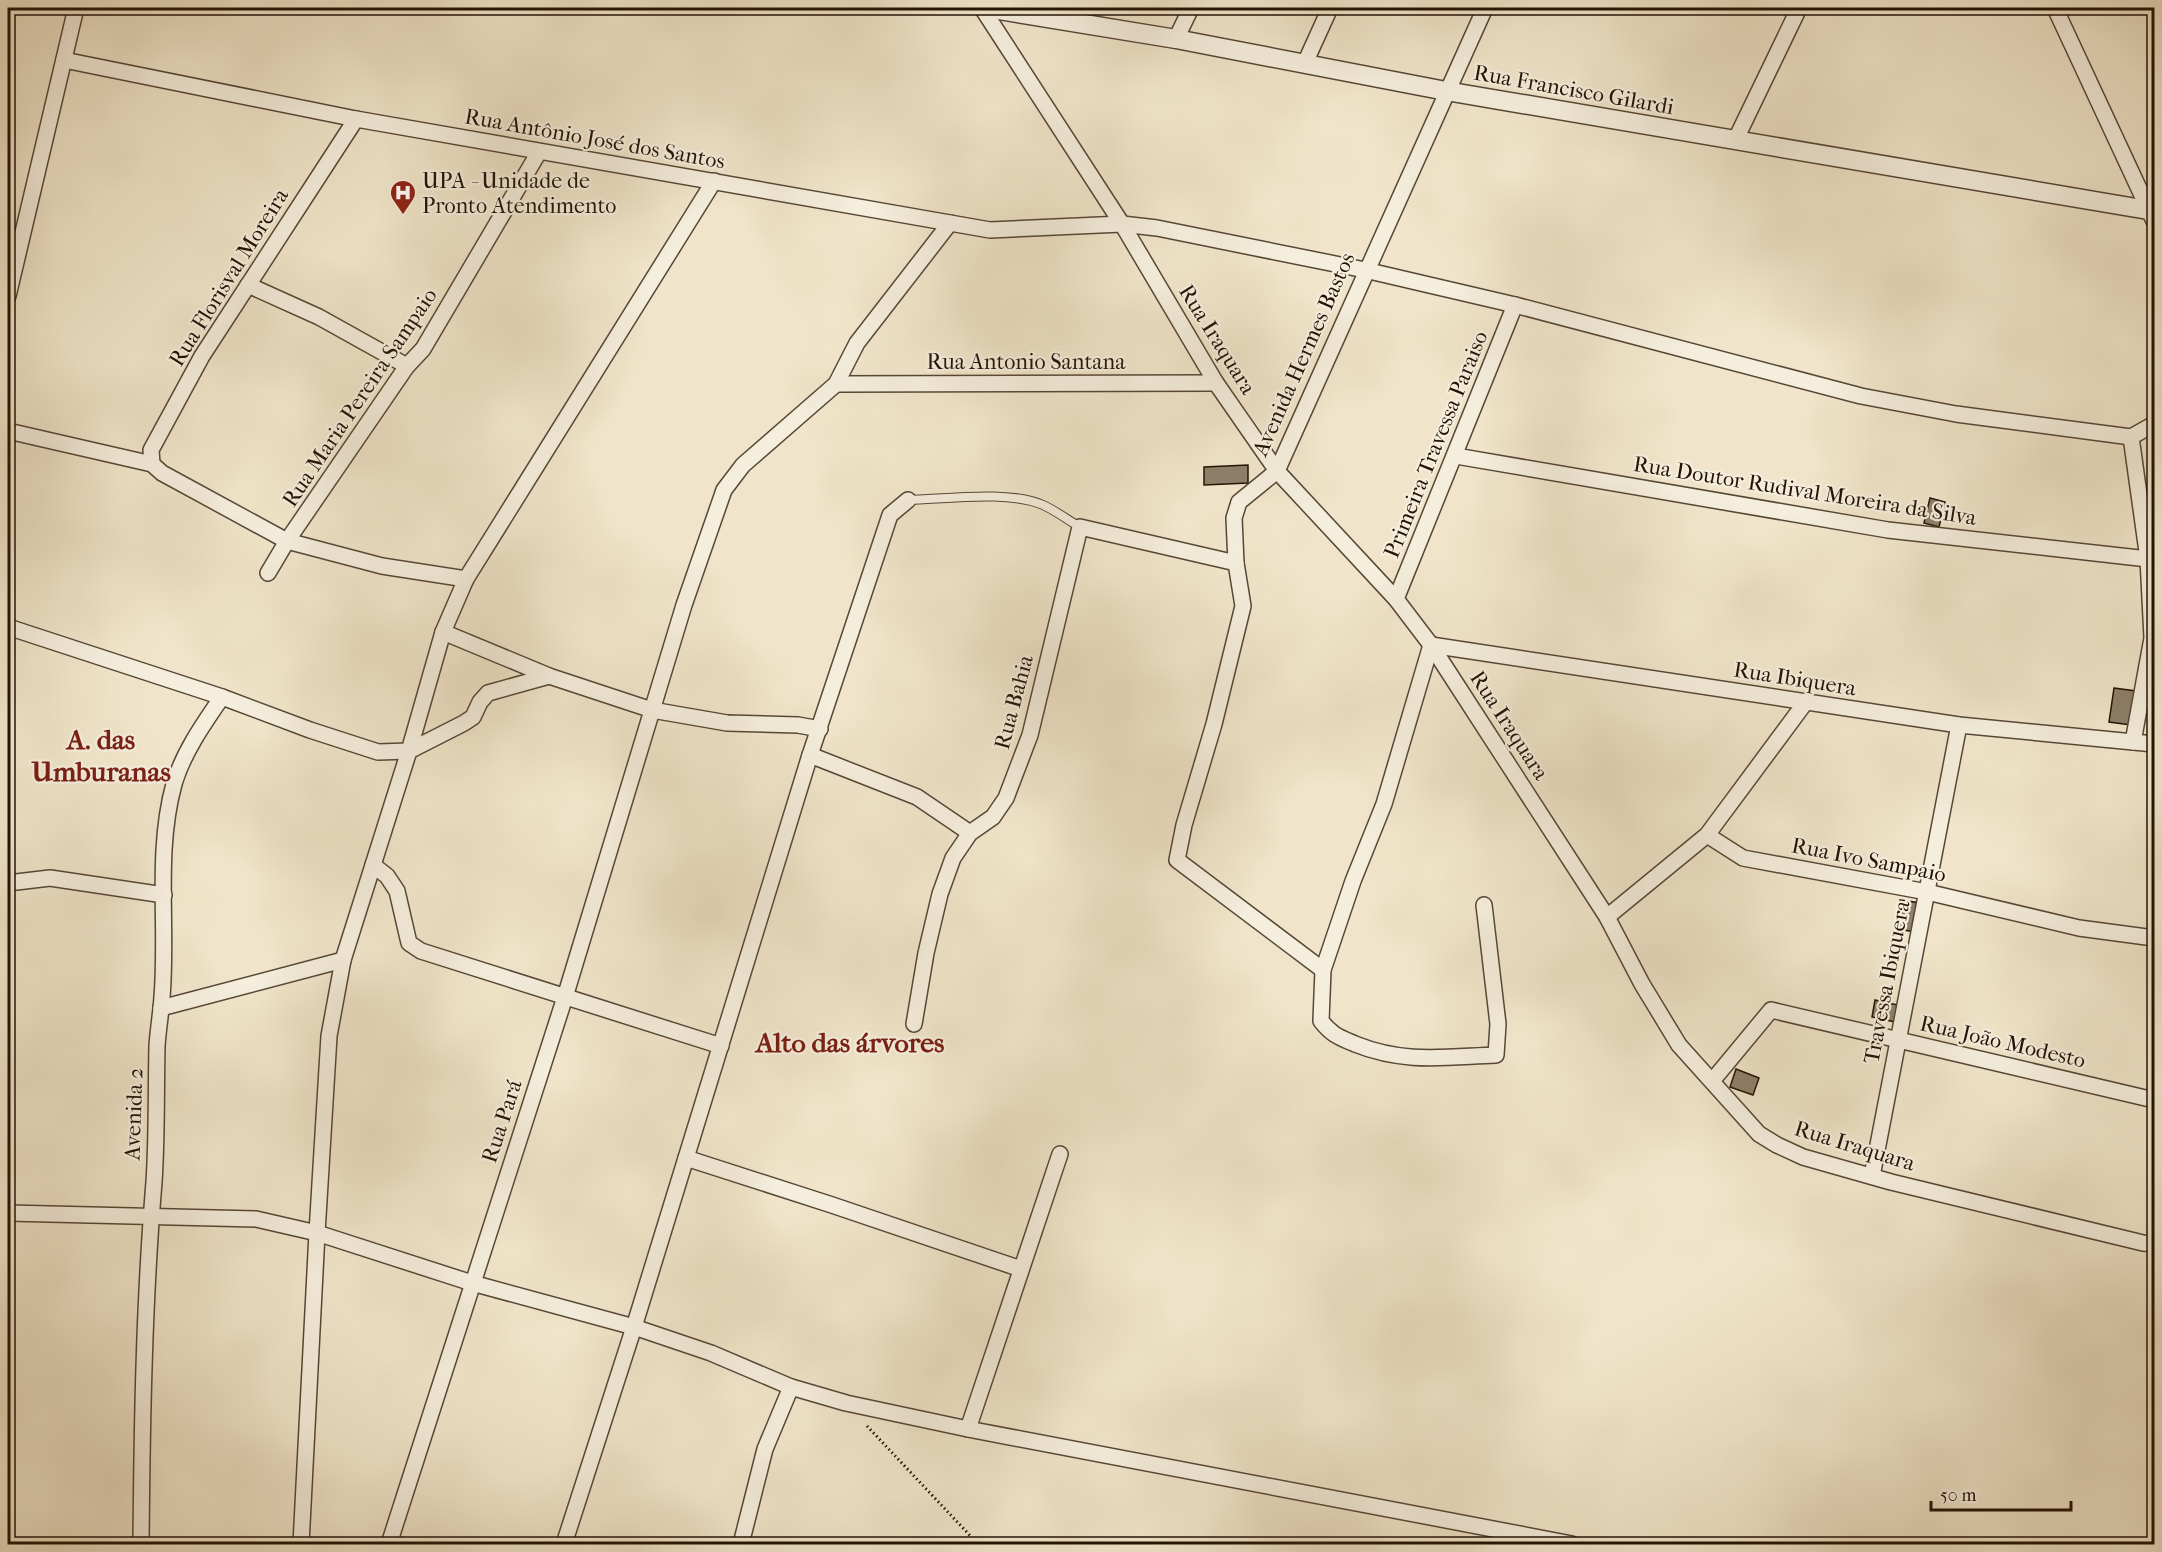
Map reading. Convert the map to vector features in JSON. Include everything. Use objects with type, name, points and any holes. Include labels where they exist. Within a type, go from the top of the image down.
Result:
[{"type":"street","points":[[8,295],[76,8]]},
{"type":"street","name":"Rua Iraquara","points":[[982,8],[1122,224],[1216,383],[1277,471],[1396,599],[1431,645],[1607,917],[1642,984],[1679,1045],[1713,1080],[1759,1134],[1803,1157],[1872,1176],[2154,1244]]},
{"type":"street","name":"Rua Francisco Gilardi","points":[[987,8],[1053,13],[1446,91],[2153,214]]},
{"type":"street","points":[[1176,39],[1191,8]]},
{"type":"street","points":[[1305,63],[1330,8]]},
{"type":"street","name":"Avenida Hermes Bastos","points":[[1323,970],[1177,860],[1184,825],[1214,724],[1243,606],[1236,563],[1234,518],[1239,502],[1277,471],[1365,270],[1485,8]]},
{"type":"street","points":[[1735,141],[1799,8]]},
{"type":"street","points":[[2055,8],[2153,214]]},
{"type":"street","name":"Rua Antônio José dos Santos","points":[[64,60],[356,119],[990,230],[1122,224],[1225,241],[1365,270],[1515,305],[1861,396],[1956,414],[2132,437]]},
{"type":"street","name":"Rua Florisval Moreira","points":[[152,464],[151,450],[202,356],[356,119]]},
{"type":"street","name":"Rua Maria Pereira Sampaio","points":[[268,573],[287,541],[407,366],[423,349],[539,152]]},
{"type":"street","points":[[302,1545],[329,1036],[343,960],[410,751],[443,632],[466,579],[714,181]]},
{"type":"street","points":[[836,384],[856,343],[950,223]]},
{"type":"street","points":[[248,285],[319,317],[407,366]]},
{"type":"street","name":"Primeira Travessa Paraiso","points":[[1396,599],[1456,456],[1515,305]]},
{"type":"street","name":"Rua Antonio Santana","points":[[836,384],[1216,383]]},
{"type":"street","name":"Rua Pará","points":[[389,1545],[565,997],[684,605],[724,490],[742,465],[836,384]]},
{"type":"street","points":[[2133,742],[2152,638],[2148,559],[2132,437],[2154,424]]},
{"type":"street","points":[[8,431],[152,464],[162,473],[287,541],[382,566],[466,579]]},
{"type":"street","name":"Rua Doutor Rudival Moreira da Silva","points":[[1456,456],[1888,530],[2148,559]]},
{"type":"street","points":[[564,1545],[634,1327],[810,755],[890,515],[895,508],[908,500]]},
{"type":"street","points":[[1080,527],[1236,563]]},
{"type":"street","name":"Rua Bahia","points":[[914,1024],[920,984],[940,894],[953,858],[970,833],[993,817],[1006,798],[1030,735],[1080,527]]},
{"type":"street","points":[[8,627],[222,697],[378,752],[410,751],[473,717],[480,702],[488,693],[549,676]]},
{"type":"street","points":[[443,632],[549,676],[652,710],[728,723],[798,725],[820,729]]},
{"type":"street","points":[[1431,645],[1384,804],[1353,881],[1323,970],[1321,1021],[1331,1034],[1375,1052],[1419,1059],[1496,1055],[1498,1024],[1484,905]]},
{"type":"street","name":"Rua Ibiquera","points":[[1431,645],[1959,725],[2154,744]]},
{"type":"street","name":"Avenida 2","points":[[141,1545],[143,1368],[150,1218],[154,1181],[166,832],[175,783],[199,734],[222,697]]},
{"type":"street","points":[[1607,917],[1707,835],[1805,703]]},
{"type":"street","name":"Travessa Ibiquera","points":[[1872,1176],[1959,725]]},
{"type":"street","points":[[810,755],[917,797],[970,833]]},
{"type":"street","name":"Rua Ivo Sampaio","points":[[1707,835],[1743,858],[1927,892],[2079,928],[2154,938]]},
{"type":"street","points":[[373,865],[387,876],[397,891],[409,943],[421,951],[721,1046]]},
{"type":"street","points":[[8,883],[50,878],[164,895]]},
{"type":"street","points":[[161,1008],[343,960]]},
{"type":"street","name":"Rua João Modesto","points":[[1713,1080],[1771,1010],[2154,1100]]},
{"type":"street","points":[[968,1429],[1060,1154]]},
{"type":"street","points":[[686,1158],[832,1204],[1021,1269]]},
{"type":"street","points":[[8,1213],[256,1219],[317,1233],[472,1283],[634,1327],[711,1353],[790,1387],[846,1403],[968,1429],[1572,1545]]},
{"type":"street","points":[[741,1545],[765,1449],[790,1387]]},
{"type":"lane","points":[[908,500],[1000,497],[1029,501],[1044,506],[1080,527]]},
{"type":"path","points":[[846,1403],[978,1545]]},
{"type":"building","points":[[1248,465],[1248,483],[1204,485],[1204,467]]},
{"type":"building","points":[[1930,498],[1945,502],[1939,527],[1924,523]]},
{"type":"building","points":[[2114,688],[2136,691],[2131,725],[2109,722]]},
{"type":"building","points":[[1900,900],[1921,903],[1916,932],[1896,929]]},
{"type":"building","points":[[1875,1000],[1898,1005],[1895,1022],[1872,1017]]},
{"type":"building","points":[[1736,1069],[1759,1078],[1753,1095],[1730,1087]]},
{"type":"place","name":"UPA - Unidade de Pronto Atendimento","points":[[403,216]]},
{"type":"district","name":"A. das Umburanas","points":[[101,755]]},
{"type":"district","name":"Alto das árvores","points":[[850,1042]]}]
